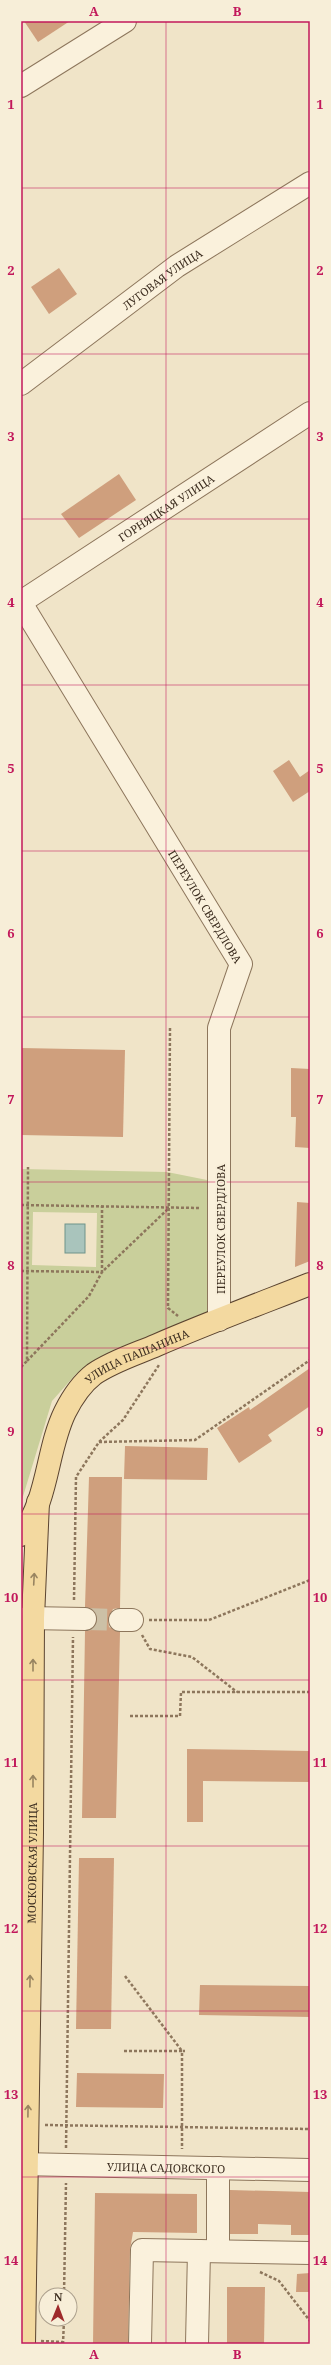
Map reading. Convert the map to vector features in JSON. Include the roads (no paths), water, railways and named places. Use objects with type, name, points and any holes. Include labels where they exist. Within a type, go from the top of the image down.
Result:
[{"type":"main road","name":"УЛИЦА ПАШАНИНА","points":[[38,1502],[64,1414],[81,1386],[109,1365],[195,1328],[310,1284]]},
{"type":"main road","points":[[21,1535],[32,1518],[38,1502]]},
{"type":"main road","name":"МОСКОВСКАЯ УЛИЦА","points":[[24,2344],[24,2164],[33,1718],[28,1617],[38,1502]]},
{"type":"main road","points":[[21,1692],[30,1702],[33,1718]]},
{"type":"street","points":[[21,86],[126,21]]},
{"type":"street","name":"ЛУГОВАЯ УЛИЦА","points":[[21,384],[177,266],[310,183]]},
{"type":"street","name":"ГОРНЯЦКАЯ УЛИЦА","points":[[21,603],[310,413]]},
{"type":"street","name":"ПЕРЕУЛОК СВЕРДЛОВА","points":[[21,603],[241,964],[219,1028],[219,1320]]},
{"type":"street","points":[[28,1617],[79,1619]]},
{"type":"street","name":"УЛИЦА САДОВСКОГО","points":[[24,2164],[310,2170]]},
{"type":"street","points":[[197,2344],[218,2168]]},
{"type":"street","points":[[140,2344],[142,2250],[310,2253]]},
{"type":"water","points":[[65,1224],[85,1224],[85,1253],[65,1253]]},
{"type":"tunnel","points":[[85,1619],[120,1620]]}]
